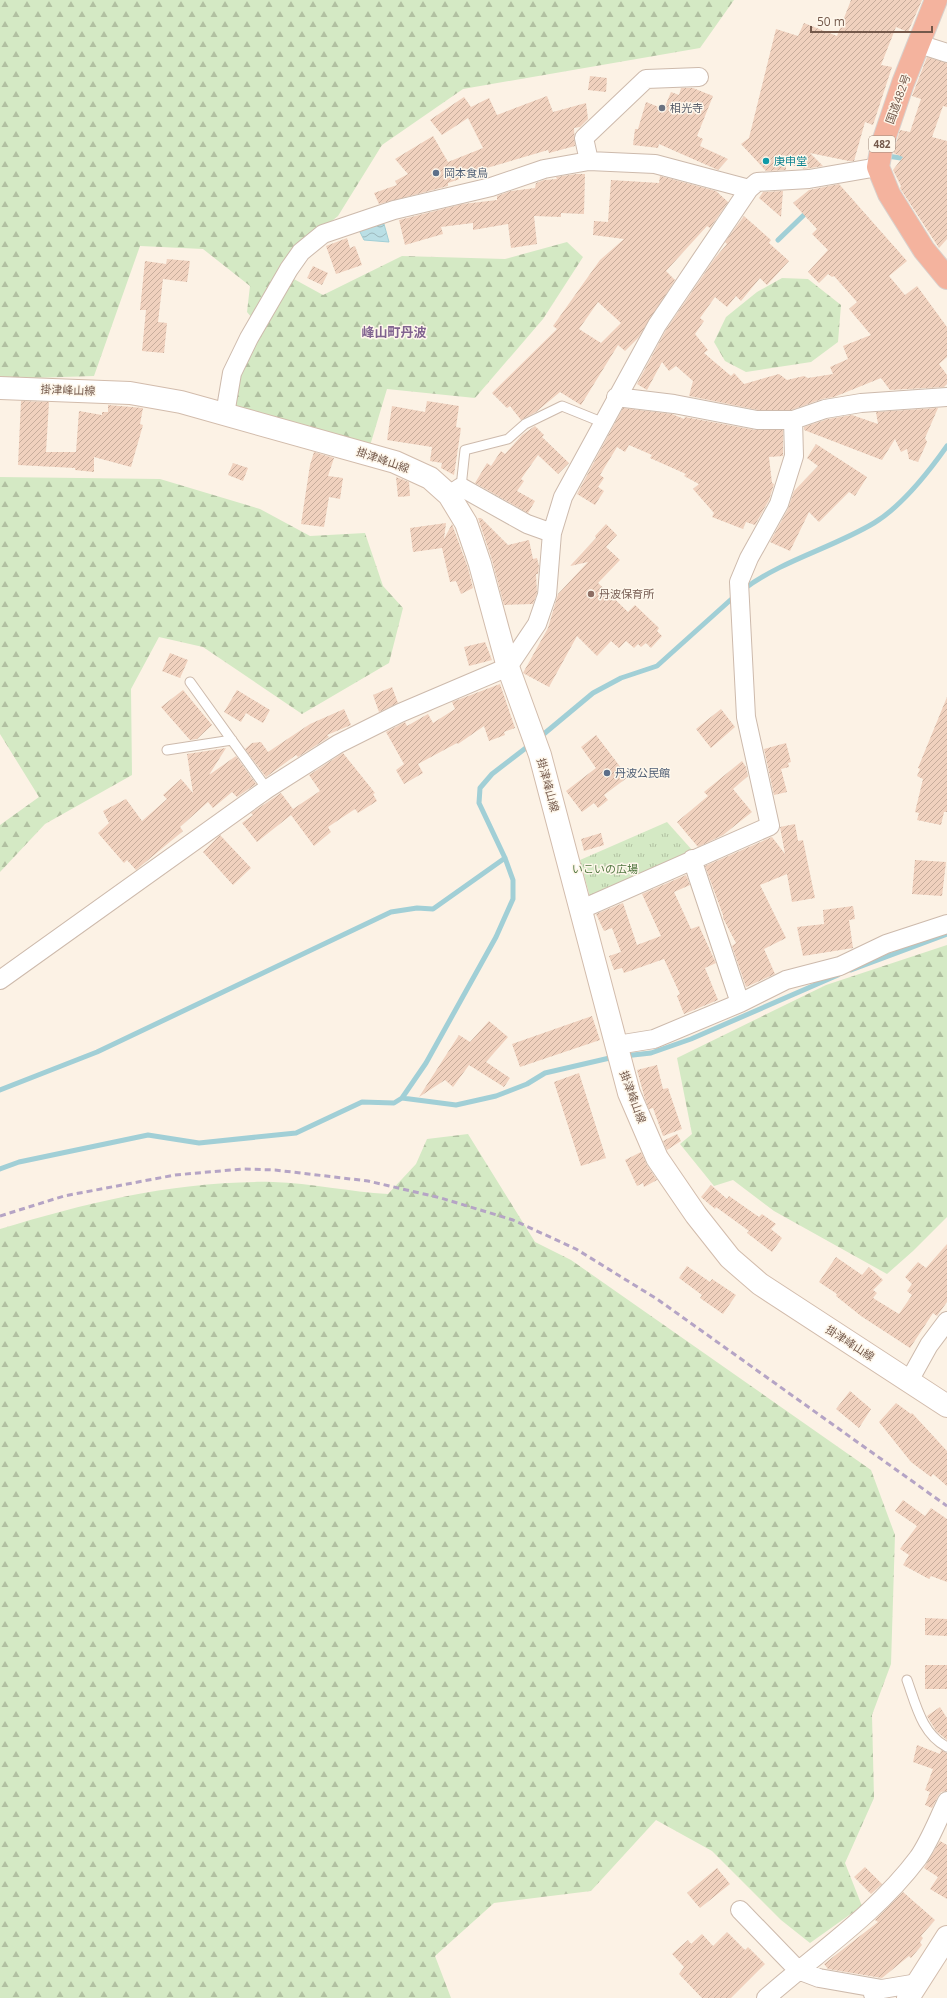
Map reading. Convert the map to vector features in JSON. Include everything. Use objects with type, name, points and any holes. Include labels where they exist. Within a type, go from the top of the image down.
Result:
[{"type":"highway","name":"国道482号","points":[[878,167],[882,146],[903,83],[920,44],[936,0]]},
{"type":"highway","name":"482","points":[[878,167],[889,194],[924,250],[947,278]]},
{"type":"main road","name":"掛津峰山線","points":[[0,388],[130,393],[182,402],[395,462],[455,491],[480,564],[508,668],[540,755],[582,908],[618,1052],[630,1093],[657,1158],[696,1215],[730,1258],[760,1284],[947,1406]]},
{"type":"main road","points":[[913,1990],[947,1938]]},
{"type":"street","points":[[920,44],[947,53]]},
{"type":"street","points":[[589,161],[584,138],[646,79],[699,77]]},
{"type":"street","points":[[225,414],[232,373],[249,338],[289,269],[301,252],[323,234],[394,210],[491,187],[544,169],[589,161],[655,164],[750,189]]},
{"type":"street","points":[[0,980],[267,789],[338,744],[400,713],[508,668],[537,624],[547,595],[552,533],[563,497],[604,423],[616,397],[657,325],[750,189],[757,182],[809,179],[878,167]]},
{"type":"street","points":[[616,397],[674,404],[757,420],[793,420],[825,409],[861,404],[947,397]]},
{"type":"street","points":[[582,908],[770,826],[746,717],[739,582],[748,558],[779,504],[794,456],[793,420]]},
{"type":"street","points":[[455,491],[527,524],[552,533]]},
{"type":"street","points":[[692,859],[740,1003]]},
{"type":"street","points":[[618,1052],[654,1039],[740,1003],[786,980],[840,966],[886,944],[947,924]]},
{"type":"street","points":[[908,1381],[929,1345],[947,1321]]},
{"type":"street","points":[[766,1998],[798,1970],[830,1946],[877,1905],[918,1857],[947,1801]]},
{"type":"street","points":[[740,1910],[798,1970],[819,1978],[882,1989],[913,1990]]},
{"type":"street","points":[[867,1998],[882,1989]]},
{"type":"lane","points":[[455,491],[466,450],[508,439],[525,424],[562,406],[604,423]]},
{"type":"lane","points":[[190,682],[267,789]]},
{"type":"lane","points":[[167,750],[232,740]]},
{"type":"lane","points":[[907,1680],[927,1731],[940,1744],[947,1747]]},
{"type":"green space","points":[[0,0],[734,0],[700,48],[463,89],[382,145],[338,216],[297,249],[253,319],[247,312],[250,286],[203,249],[140,246],[94,376],[0,379]]},
{"type":"green space","points":[[567,242],[583,257],[543,319],[475,398],[387,389],[369,449],[240,412],[234,403],[236,376],[292,278],[323,295],[402,256],[505,259]]},
{"type":"green space","points":[[782,278],[808,279],[841,305],[838,342],[811,362],[746,372],[725,361],[714,342],[726,317],[757,292]]},
{"type":"green space","points":[[0,477],[160,479],[260,509],[310,536],[365,533],[383,586],[403,608],[389,663],[302,714],[203,647],[159,637],[131,689],[132,775],[45,824],[0,872],[0,825],[39,797],[0,734]]},
{"type":"green space","name":"いこいの広場","points":[[667,822],[692,850],[590,897],[580,860]]},
{"type":"green space","points":[[947,945],[947,1217],[913,1251],[887,1274],[774,1211],[733,1180],[714,1186],[680,1144],[692,1134],[677,1058],[826,985]]},
{"type":"green space","points":[[468,1134],[535,1242],[571,1260],[871,1470],[895,1535],[891,1664],[872,1715],[874,1798],[845,1863],[862,1906],[810,1943],[781,1920],[712,1851],[656,1820],[591,1891],[494,1903],[435,1956],[451,1998],[0,1998],[0,1229],[101,1202],[169,1189],[203,1185],[238,1182],[273,1182],[388,1194],[416,1164],[427,1139]]},
{"type":"water","points":[[384,224],[389,242],[364,240],[359,230]]},
{"type":"building","points":[[851,0],[922,0],[908,32],[896,27],[881,65],[892,67],[873,125],[865,122],[854,161],[810,153],[823,166],[805,169],[786,163],[786,170],[766,171],[741,144],[749,138],[776,29],[798,36],[804,23],[837,36]]},
{"type":"building","points":[[927,57],[947,63],[947,107],[943,106],[932,137],[947,141],[947,239],[939,248],[900,188],[901,186],[893,170],[903,157],[893,153],[900,130],[910,132],[921,99],[912,96]]},
{"type":"building","points":[[590,76],[607,78],[606,92],[588,90]]},
{"type":"building","points":[[681,88],[693,88],[713,96],[697,136],[703,139],[700,146],[728,159],[718,170],[659,144],[658,148],[633,145],[635,129],[638,129],[646,102],[664,109],[671,92],[679,95]]},
{"type":"building","points":[[547,96],[553,112],[586,103],[588,119],[580,127],[574,128],[575,146],[549,153],[548,150],[480,170],[480,172],[448,183],[448,186],[379,204],[374,193],[397,185],[395,181],[408,174],[395,159],[433,136],[448,162],[483,148],[468,118],[442,135],[430,120],[464,97],[471,107],[489,98],[497,115]]},
{"type":"building","points":[[585,174],[584,214],[561,213],[561,217],[534,216],[537,244],[511,248],[508,224],[473,230],[473,223],[441,227],[443,234],[405,245],[399,220],[463,204],[497,200],[497,196],[511,191],[535,188],[536,183],[544,180],[557,179],[556,177]]},
{"type":"building","points":[[660,176],[716,191],[728,202],[710,228],[707,226],[666,271],[675,280],[638,338],[625,351],[618,345],[581,405],[560,392],[536,412],[521,420],[510,406],[507,408],[492,393],[557,329],[553,326],[600,260],[624,239],[593,235],[594,221],[608,222],[611,180],[659,183]],"holes":[[[598,302],[621,323],[601,343],[579,329]]]},
{"type":"building","points":[[839,184],[907,261],[889,276],[905,295],[917,286],[947,327],[947,357],[939,364],[947,375],[947,384],[944,387],[890,390],[881,378],[834,397],[822,399],[791,410],[758,410],[689,396],[693,381],[676,366],[669,371],[662,362],[647,390],[637,384],[666,330],[715,258],[727,244],[725,242],[744,216],[771,240],[769,243],[789,261],[767,285],[760,278],[741,301],[736,296],[727,307],[715,297],[700,318],[704,321],[695,334],[708,350],[704,353],[731,376],[734,373],[744,384],[779,374],[787,380],[804,376],[808,378],[833,374],[830,367],[848,359],[843,346],[871,335],[849,309],[857,302],[834,276],[832,277],[828,274],[819,283],[808,272],[828,250],[812,234],[817,229],[793,203],[809,190]]},
{"type":"building","points":[[783,191],[781,217],[759,198],[763,192]]},
{"type":"building","points":[[347,238],[350,248],[355,246],[362,265],[336,274],[326,246]]},
{"type":"building","points":[[167,259],[190,261],[187,282],[163,279],[158,322],[167,323],[164,353],[142,351],[146,310],[140,310],[145,261],[166,264]]},
{"type":"building","points":[[313,266],[328,273],[322,285],[307,278]]},
{"type":"building","points":[[21,401],[49,402],[46,452],[76,452],[79,411],[102,415],[102,412],[108,412],[108,405],[143,408],[140,424],[143,425],[131,467],[94,457],[94,472],[75,470],[75,468],[18,465]]},
{"type":"building","points":[[427,401],[459,406],[456,427],[461,428],[454,475],[441,468],[442,463],[430,461],[432,447],[387,440],[392,406],[425,412]]},
{"type":"building","points":[[623,408],[672,414],[684,419],[685,417],[755,430],[783,430],[783,456],[769,457],[772,483],[774,484],[769,500],[755,525],[746,522],[743,529],[712,517],[714,513],[693,489],[699,484],[684,476],[686,474],[650,458],[652,455],[629,445],[625,452],[617,447],[600,475],[604,478],[598,487],[604,491],[595,505],[577,494]]},
{"type":"building","points":[[938,408],[925,438],[927,442],[918,462],[909,459],[907,449],[901,452],[895,439],[882,460],[804,430],[804,427],[828,419],[852,415],[878,424],[876,412]]},
{"type":"building","points":[[535,426],[544,435],[542,437],[569,463],[558,474],[538,455],[521,479],[524,481],[517,491],[535,501],[528,513],[475,483],[487,463],[491,466],[501,451],[505,454],[522,435]]},
{"type":"building","points":[[816,444],[867,477],[855,496],[849,492],[819,522],[809,512],[790,551],[770,542],[788,509],[794,491],[818,466],[807,458]]},
{"type":"building","points":[[314,452],[334,458],[328,476],[343,478],[340,499],[329,497],[324,527],[301,524],[310,465]]},
{"type":"building","points":[[233,463],[248,468],[243,481],[228,475]]},
{"type":"building","points":[[396,477],[409,482],[410,496],[398,497]]},
{"type":"building","points":[[478,518],[481,518],[508,545],[529,540],[533,559],[537,558],[539,566],[538,574],[536,574],[537,593],[533,604],[504,605],[492,560]]},
{"type":"building","points":[[446,523],[444,539],[452,524],[468,568],[473,588],[461,594],[456,581],[450,582],[442,548],[413,552],[410,528]]},
{"type":"building","points":[[606,524],[617,535],[606,547],[620,560],[598,583],[628,612],[635,605],[659,628],[657,631],[662,636],[651,648],[646,643],[641,647],[638,644],[634,648],[626,641],[619,648],[611,641],[597,656],[577,636],[549,687],[523,673],[548,628],[558,594],[588,562],[570,566],[596,538],[595,536]]},
{"type":"building","points":[[485,642],[492,660],[469,666],[464,647]]},
{"type":"building","points":[[170,653],[188,660],[180,678],[162,671]]},
{"type":"building","points":[[500,684],[515,728],[504,732],[505,735],[489,741],[484,726],[458,744],[457,743],[418,764],[423,773],[404,784],[396,770],[404,764],[386,732],[405,722],[407,726],[428,714],[433,723],[455,709],[452,702]]},
{"type":"building","points":[[392,687],[398,703],[379,712],[373,695]]},
{"type":"building","points":[[183,690],[212,725],[197,739],[190,740],[161,707]]},
{"type":"building","points":[[237,690],[270,710],[263,723],[246,713],[241,722],[224,712]]},
{"type":"building","points":[[947,697],[947,812],[944,812],[941,825],[917,820],[919,813],[915,812],[923,779],[917,776],[920,769],[918,768]]},
{"type":"building","points":[[344,709],[351,725],[327,735],[329,737],[298,757],[296,755],[266,777],[245,749],[252,743],[261,742],[268,752],[310,724]]},
{"type":"building","points":[[721,709],[735,727],[711,748],[696,729]]},
{"type":"building","name":"丹波公民館","points":[[596,735],[628,777],[604,795],[608,800],[598,808],[594,803],[582,812],[566,791],[596,768],[581,747]]},
{"type":"building","points":[[786,743],[791,762],[788,763],[789,767],[781,769],[787,792],[774,795],[764,749]]},
{"type":"building","points":[[226,748],[209,775],[236,756],[256,784],[237,797],[232,792],[213,808],[208,802],[180,827],[183,831],[136,870],[127,860],[124,863],[98,833],[109,823],[103,811],[126,799],[142,821],[167,799],[163,795],[181,779],[193,793],[187,754]]},
{"type":"building","points":[[343,753],[375,793],[373,794],[377,801],[358,813],[355,809],[328,827],[331,832],[314,846],[291,815],[257,842],[242,823],[253,815],[251,813],[281,793],[293,809],[320,791],[309,775]]},
{"type":"building","points":[[742,761],[746,767],[748,776],[733,789],[752,812],[723,835],[698,847],[677,822],[708,796],[704,792]]},
{"type":"building","points":[[795,824],[798,841],[803,840],[815,898],[792,902],[787,874],[760,885],[786,938],[764,949],[775,974],[746,987],[732,946],[736,943],[723,918],[705,866],[772,837],[785,854],[780,827]]},
{"type":"building","points":[[601,833],[604,845],[584,851],[581,839]]},
{"type":"building","points":[[220,835],[251,868],[233,885],[203,852]]},
{"type":"building","points":[[915,860],[946,862],[942,896],[912,894]]},
{"type":"building","points":[[686,875],[690,885],[674,892],[691,929],[699,926],[716,963],[705,968],[718,1000],[684,1014],[677,996],[680,994],[664,959],[624,973],[622,968],[614,970],[609,956],[621,952],[612,928],[604,931],[596,914],[623,903],[637,945],[661,936],[642,894]]},
{"type":"building","points":[[853,906],[855,919],[849,920],[853,948],[803,956],[797,927],[824,924],[823,910]]},
{"type":"building","points":[[592,1016],[600,1040],[520,1067],[512,1044]]},
{"type":"building","points":[[489,1021],[508,1037],[486,1062],[510,1078],[504,1087],[469,1065],[453,1087],[445,1080],[419,1097],[459,1035],[470,1042]]},
{"type":"building","points":[[657,1065],[663,1089],[668,1088],[682,1129],[663,1136],[653,1108],[649,1109],[645,1099],[637,1070]]},
{"type":"building","points":[[579,1073],[606,1158],[581,1166],[554,1082]]},
{"type":"building","points":[[677,1134],[681,1141],[667,1150],[663,1141]]},
{"type":"building","points":[[641,1152],[647,1165],[657,1180],[644,1187],[643,1183],[637,1186],[625,1160]]},
{"type":"building","points":[[711,1185],[727,1199],[729,1196],[759,1217],[762,1214],[776,1224],[771,1229],[782,1238],[772,1252],[747,1233],[749,1231],[716,1207],[715,1209],[701,1197]]},
{"type":"building","points":[[947,1244],[947,1302],[937,1316],[933,1313],[910,1348],[861,1316],[836,1296],[837,1294],[819,1282],[836,1257],[862,1275],[869,1267],[883,1280],[873,1290],[877,1293],[873,1298],[899,1314],[912,1295],[907,1291],[912,1284],[905,1277],[918,1262],[926,1268]]},
{"type":"building","points":[[687,1266],[710,1282],[712,1279],[736,1295],[723,1314],[700,1298],[702,1295],[679,1278]]},
{"type":"building","points":[[850,1391],[871,1409],[859,1428],[836,1409]]},
{"type":"building","points":[[896,1403],[911,1414],[912,1413],[947,1451],[947,1486],[933,1474],[931,1477],[911,1462],[879,1422]]},
{"type":"building","points":[[903,1500],[925,1516],[931,1508],[947,1519],[947,1582],[931,1576],[929,1579],[903,1565],[909,1555],[900,1549],[917,1526],[895,1511]]},
{"type":"building","points":[[925,1618],[947,1619],[947,1636],[925,1635]]},
{"type":"building","points":[[925,1665],[947,1665],[947,1689],[925,1689]]},
{"type":"building","points":[[940,1707],[947,1718],[947,1740],[936,1731],[927,1716]]},
{"type":"building","points":[[917,1745],[940,1754],[941,1750],[947,1753],[947,1791],[941,1792],[932,1808],[925,1805],[930,1792],[925,1790],[933,1769],[913,1762]]},
{"type":"building","points":[[940,1841],[947,1845],[947,1899],[930,1889],[938,1877],[924,1868]]},
{"type":"building","points":[[865,1867],[882,1884],[871,1894],[854,1877]]},
{"type":"building","points":[[717,1868],[730,1884],[700,1908],[687,1893]]},
{"type":"building","points":[[903,1892],[935,1920],[921,1936],[923,1938],[920,1942],[922,1945],[911,1958],[909,1956],[882,1978],[828,1969],[824,1964],[878,1922],[875,1920]]},
{"type":"building","points":[[727,1932],[745,1950],[748,1947],[765,1964],[731,1998],[702,1998],[679,1974],[684,1967],[672,1954],[688,1940],[691,1944],[702,1934],[713,1946]]},
{"type":"waterway","points":[[887,156],[908,159]]},
{"type":"waterway","points":[[778,240],[809,210]]},
{"type":"waterway","points":[[744,589],[775,570],[858,532],[884,516],[895,508],[914,488],[947,446]]},
{"type":"waterway","points":[[539,738],[593,693],[621,678],[657,666],[736,595]]},
{"type":"waterway","points":[[0,1169],[19,1162],[148,1135],[199,1143],[296,1133],[362,1102],[394,1103],[402,1098],[426,1063],[496,937],[513,899],[513,880],[505,858],[479,803],[480,788],[492,774],[531,744]]},
{"type":"waterway","points":[[0,1090],[97,1052],[391,912],[417,908],[433,909],[505,858]]},
{"type":"waterway","points":[[851,970],[947,934]]},
{"type":"waterway","points":[[624,1056],[651,1053],[691,1039],[838,975]]},
{"type":"waterway","points":[[402,1098],[456,1105],[496,1096],[527,1084],[545,1073],[614,1057]]},
{"type":"railway","points":[[0,1216],[64,1196],[175,1175],[243,1169],[275,1170],[368,1181],[441,1198],[513,1220],[576,1249],[657,1299],[947,1506]]},
{"type":"place","name":"相光寺","points":[[662,108]]},
{"type":"place","name":"庚申堂","points":[[766,161]]},
{"type":"place","name":"岡本食鳥","points":[[436,173]]},
{"type":"place","name":"丹波保育所","points":[[591,594]]},
{"type":"place","name":"丹波公民館","points":[[607,773]]},
{"type":"district","name":"峰山町丹波","points":[[394,332]]}]
